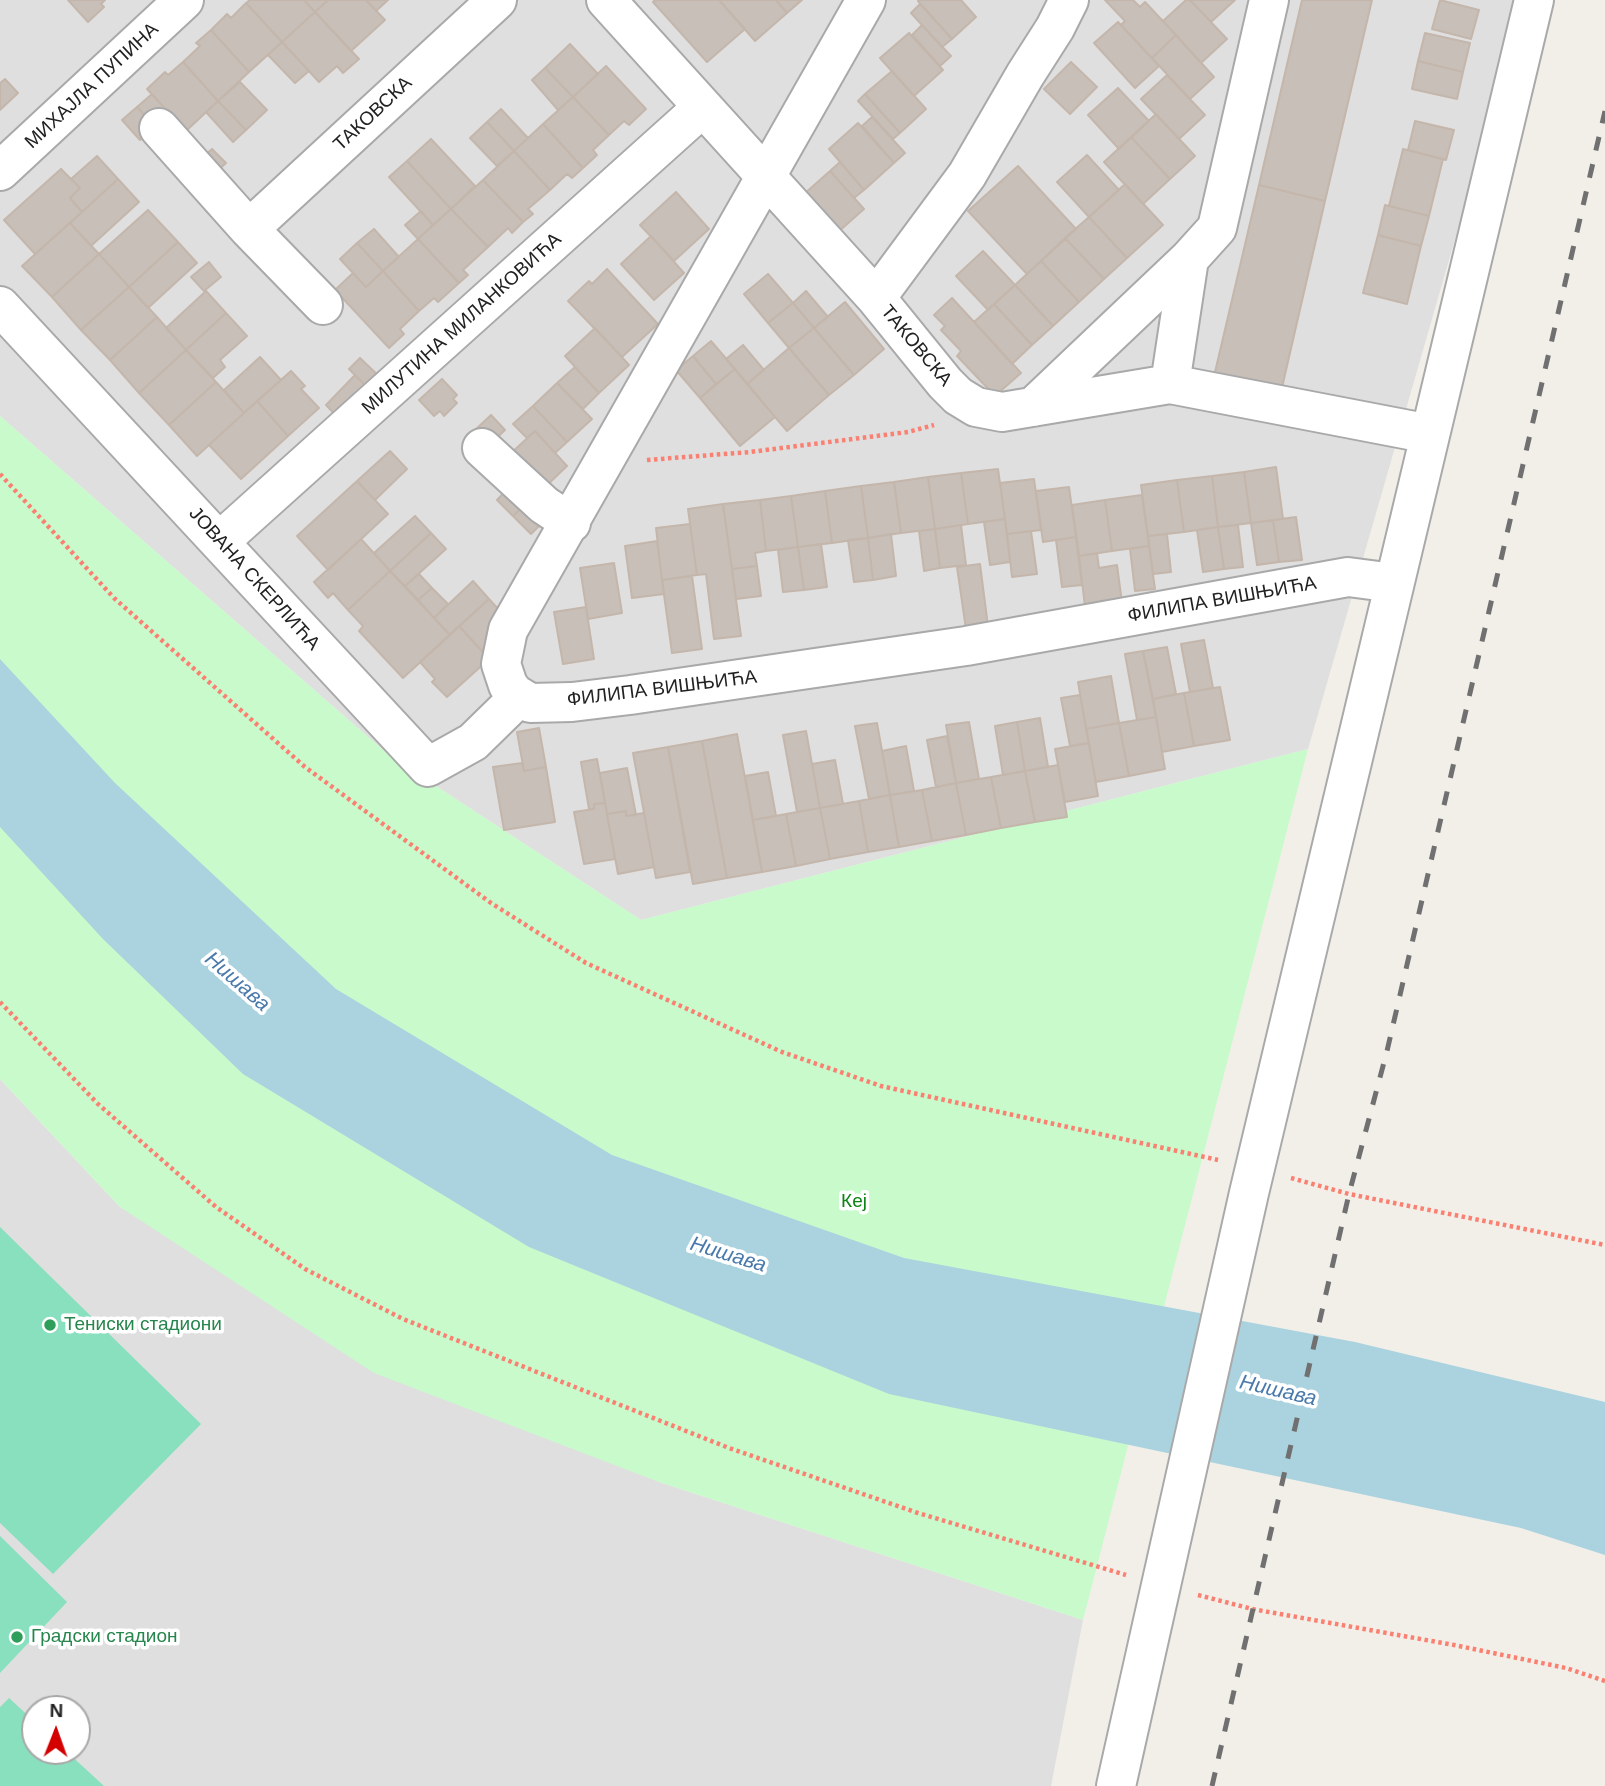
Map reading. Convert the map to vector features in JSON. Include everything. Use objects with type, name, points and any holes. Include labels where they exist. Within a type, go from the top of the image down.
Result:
[{"type":"street","name":"МИХАЈЛА ПУПИНА","points":[[0,171],[184,0]]},
{"type":"street","name":"ТАКОВСКА","points":[[249,229],[496,0]]},
{"type":"street","name":"ТАКОВСКА","points":[[606,0],[876,298],[951,390],[976,407],[988,411]]},
{"type":"street","points":[[519,697],[508,685],[501,664],[508,630],[866,0]]},
{"type":"street","points":[[876,298],[967,175],[1069,0]]},
{"type":"street","points":[[1033,407],[1189,259],[1217,228],[1269,0]]},
{"type":"street","points":[[1116,1786],[1252,1180],[1534,0]]},
{"type":"street","name":"МИЛУТИНА МИЛАНКОВИЋА","points":[[220,541],[703,107]]},
{"type":"street","points":[[159,128],[249,229],[323,305]]},
{"type":"street","points":[[1170,384],[1189,259]]},
{"type":"street","name":"ЈОВАНА СКЕРЛИЋА","points":[[0,306],[428,767],[473,742],[519,697]]},
{"type":"street","points":[[988,411],[1002,412],[1170,384],[1430,434]]},
{"type":"street","points":[[482,448],[544,505],[570,523]]},
{"type":"street","name":"ФИЛИПА ВИШЊИЋА","points":[[519,697],[530,703],[572,702],[630,695],[966,646],[1348,577],[1394,583]]},
{"type":"path","points":[[605,463],[751,452],[908,432],[988,411]]},
{"type":"path","points":[[0,474],[114,598],[305,767],[491,903],[586,963],[782,1052],[881,1086],[1252,1180],[1349,1195],[1605,1245]]},
{"type":"path","points":[[0,1002],[99,1104],[216,1207],[305,1269],[403,1319],[729,1448],[918,1513],[1161,1586],[1252,1609],[1454,1645],[1566,1668],[1605,1681]]},
{"type":"shaded area","points":[[0,0],[1524,0],[1308,749],[641,920],[390,756],[0,416]]},
{"type":"shaded area","points":[[0,1079],[120,1207],[659,1482],[1083,1620],[1051,1786],[0,1786]]},
{"type":"green space","name":"Кеј","points":[[0,416],[390,756],[641,920],[1308,749],[1083,1620],[659,1482],[374,1373],[120,1207],[0,1079]]},
{"type":"green space","name":"Тениски стадиони","points":[[0,1227],[201,1424],[53,1574],[0,1523]]},
{"type":"green space","name":"Градски стадион","points":[[0,1536],[67,1602],[0,1673]]},
{"type":"green space","points":[[9,1698],[21,1709],[21,1765],[81,1765],[104,1786],[0,1786],[0,1707]]},
{"type":"water","name":"Нишава","points":[[0,659],[115,783],[336,989],[612,1155],[904,1258],[1355,1342],[1605,1402],[1605,1555],[1521,1528],[889,1394],[529,1247],[243,1074],[103,939],[0,827]]},
{"type":"building","points":[[68,0],[105,0],[101,4],[104,7],[88,22]]},
{"type":"building","points":[[250,0],[304,0],[315,12],[282,42],[246,3]]},
{"type":"building","points":[[304,0],[328,0],[315,12]]},
{"type":"building","points":[[328,0],[366,0],[385,20],[351,51],[315,12]]},
{"type":"building","points":[[366,0],[388,0],[376,11]]},
{"type":"building","points":[[719,0],[745,29],[707,62],[653,2]]},
{"type":"building","points":[[719,0],[776,0],[787,13],[755,41]]},
{"type":"building","points":[[776,0],[802,0],[787,13]]},
{"type":"building","points":[[919,0],[961,0],[976,17],[952,39]]},
{"type":"building","points":[[1105,0],[1133,0],[1140,7],[1145,2],[1176,35],[1152,58],[1121,25],[1125,21]]},
{"type":"building","points":[[1186,0],[1190,0],[1227,39],[1201,63],[1163,21]]},
{"type":"building","points":[[1190,0],[1235,0],[1211,22]]},
{"type":"building","points":[[1302,0],[1372,0],[1325,201],[1259,185]]},
{"type":"building","points":[[1440,0],[1479,10],[1471,39],[1432,29]]},
{"type":"building","points":[[246,3],[282,42],[249,72],[211,30],[227,14],[231,18]]},
{"type":"building","points":[[920,4],[952,39],[942,47],[911,13]]},
{"type":"building","points":[[315,12],[359,59],[343,73],[337,66],[319,82],[282,42]]},
{"type":"building","points":[[1118,22],[1159,66],[1135,88],[1094,43]]},
{"type":"building","points":[[922,25],[951,56],[940,66],[912,35]]},
{"type":"building","points":[[211,30],[249,72],[218,101],[183,62],[200,46],[196,43]]},
{"type":"building","points":[[909,33],[943,70],[914,96],[880,58]]},
{"type":"building","points":[[1425,33],[1470,43],[1463,72],[1418,61]]},
{"type":"building","points":[[1176,35],[1214,77],[1190,99],[1152,58]]},
{"type":"building","points":[[282,42],[309,71],[295,83],[268,55]]},
{"type":"building","points":[[570,44],[598,74],[573,97],[545,68]]},
{"type":"building","points":[[1418,61],[1463,72],[1457,99],[1412,89]]},
{"type":"building","points":[[183,62],[218,101],[186,131],[147,89],[165,72],[168,75]]},
{"type":"building","points":[[1071,62],[1097,87],[1070,114],[1044,89]]},
{"type":"building","points":[[606,66],[646,109],[629,125],[624,121],[609,135],[573,97]]},
{"type":"building","points":[[545,68],[573,97],[558,110],[532,80]]},
{"type":"building","points":[[892,71],[926,109],[900,133],[865,94]]},
{"type":"building","points":[[1167,75],[1205,115],[1179,139],[1141,99]]},
{"type":"building","points":[[5,79],[18,93],[0,110],[0,83]]},
{"type":"building","points":[[240,82],[267,110],[246,130],[218,101]]},
{"type":"building","points":[[1118,88],[1149,121],[1119,149],[1088,115]]},
{"type":"building","points":[[152,94],[169,113],[155,126],[137,107]]},
{"type":"building","points":[[865,94],[900,133],[893,139],[858,101]]},
{"type":"building","points":[[573,97],[609,135],[593,150],[597,155],[583,168],[543,124]]},
{"type":"building","points":[[218,101],[246,130],[233,142],[206,112]]},
{"type":"building","points":[[137,107],[155,126],[140,140],[122,120]]},
{"type":"building","points":[[501,109],[528,138],[514,151],[487,122]]},
{"type":"building","points":[[1156,114],[1195,156],[1170,179],[1131,137]]},
{"type":"building","points":[[872,117],[905,153],[894,163],[862,126]]},
{"type":"building","points":[[1415,121],[1454,130],[1446,160],[1408,150]]},
{"type":"building","points":[[487,122],[514,151],[497,166],[470,138]]},
{"type":"building","points":[[858,123],[894,163],[864,190],[829,149]]},
{"type":"building","points":[[543,124],[583,168],[572,178],[567,174],[550,190],[514,151]]},
{"type":"building","points":[[1131,137],[1170,179],[1143,204],[1104,162]]},
{"type":"building","points":[[431,139],[475,186],[451,209],[407,161]]},
{"type":"building","points":[[212,149],[226,163],[205,182],[191,167]]},
{"type":"building","points":[[1403,149],[1443,159],[1429,216],[1389,206]]},
{"type":"building","points":[[514,151],[550,190],[528,209],[533,214],[523,222],[483,180]]},
{"type":"building","points":[[1087,155],[1119,190],[1089,217],[1057,182]]},
{"type":"building","points":[[97,156],[118,179],[82,212],[70,198],[80,188],[71,179]]},
{"type":"building","points":[[407,161],[451,209],[433,225],[389,177]]},
{"type":"building","points":[[840,162],[864,190],[854,198],[830,171]]},
{"type":"building","points":[[1018,166],[1076,229],[1027,274],[968,211]]},
{"type":"building","points":[[61,169],[80,188],[70,198],[82,212],[35,254],[4,220]]},
{"type":"building","points":[[830,171],[864,209],[837,233],[803,195]]},
{"type":"building","points":[[118,179],[139,202],[91,246],[70,223]]},
{"type":"building","points":[[483,180],[523,222],[512,233],[508,228],[488,247],[451,209]]},
{"type":"building","points":[[1125,184],[1163,225],[1127,258],[1089,217]]},
{"type":"building","points":[[1259,185],[1325,201],[1278,405],[1211,389]]},
{"type":"building","points":[[676,192],[709,229],[674,261],[640,225]]},
{"type":"building","points":[[1385,205],[1429,216],[1421,246],[1378,235]]},
{"type":"building","points":[[451,209],[488,247],[463,270],[468,275],[459,283],[418,239]]},
{"type":"building","points":[[148,210],[178,242],[129,287],[99,254]]},
{"type":"building","points":[[421,211],[433,225],[418,239],[405,225]]},
{"type":"building","points":[[1089,217],[1127,258],[1104,279],[1065,238]]},
{"type":"building","points":[[70,223],[99,254],[52,297],[22,266]]},
{"type":"building","points":[[374,229],[399,257],[383,271],[357,243]]},
{"type":"building","points":[[1378,235],[1421,246],[1407,304],[1363,293]]},
{"type":"building","points":[[651,236],[684,273],[654,300],[621,264]]},
{"type":"building","points":[[1065,238],[1104,279],[1079,302],[1041,261]]},
{"type":"building","points":[[418,239],[459,283],[438,302],[434,298],[419,311],[383,271]]},
{"type":"building","points":[[178,242],[197,263],[148,308],[129,287]]},
{"type":"building","points":[[357,243],[383,271],[366,287],[340,259]]},
{"type":"building","points":[[983,251],[1015,285],[988,310],[956,276]]},
{"type":"building","points":[[99,254],[129,287],[81,330],[52,297]]},
{"type":"building","points":[[1041,261],[1079,302],[1053,326],[1015,285]]},
{"type":"building","points":[[209,262],[221,277],[204,291],[191,277]]},
{"type":"building","points":[[607,269],[658,324],[622,357],[568,301],[589,281],[592,284]]},
{"type":"building","points":[[383,271],[419,311],[400,329],[404,334],[389,348],[335,290],[353,273],[366,287]]},
{"type":"building","points":[[768,274],[793,303],[768,323],[744,294]]},
{"type":"building","points":[[1015,285],[1053,326],[1032,345],[994,304]]},
{"type":"building","points":[[129,287],[157,317],[110,360],[81,330]]},
{"type":"building","points":[[206,291],[226,313],[186,350],[166,328]]},
{"type":"building","points":[[806,291],[828,317],[814,328],[793,303]]},
{"type":"building","points":[[952,298],[1021,373],[995,396],[957,356],[961,351],[941,330],[945,326],[934,315]]},
{"type":"building","points":[[845,302],[884,349],[854,375],[814,328]]},
{"type":"building","points":[[793,303],[814,328],[789,348],[768,323]]},
{"type":"building","points":[[994,304],[1032,345],[1012,364],[974,322]]},
{"type":"building","points":[[226,313],[247,336],[220,360],[225,367],[213,378],[186,350]]},
{"type":"building","points":[[157,317],[186,350],[139,393],[110,360]]},
{"type":"building","points":[[595,328],[629,365],[599,393],[565,356]]},
{"type":"building","points":[[814,328],[854,375],[829,395],[789,348]]},
{"type":"building","points":[[711,341],[735,369],[716,384],[693,356]]},
{"type":"building","points":[[743,345],[764,370],[747,384],[726,359]]},
{"type":"building","points":[[789,348],[829,395],[787,431],[747,384]]},
{"type":"building","points":[[186,350],[216,382],[169,425],[139,393]]},
{"type":"building","points":[[693,356],[716,384],[700,398],[676,370]]},
{"type":"building","points":[[260,357],[281,380],[244,413],[224,390]]},
{"type":"building","points":[[360,358],[384,381],[373,393],[349,369]]},
{"type":"building","points":[[575,367],[599,393],[583,409],[557,383]]},
{"type":"building","points":[[735,369],[775,417],[740,446],[700,398]]},
{"type":"building","points":[[291,371],[305,386],[301,389],[319,408],[288,436],[257,401]]},
{"type":"building","points":[[355,375],[373,393],[343,423],[326,405]]},
{"type":"building","points":[[442,379],[457,395],[453,399],[457,403],[444,416],[440,411],[434,416],[419,400]]},
{"type":"building","points":[[216,382],[244,413],[197,456],[169,425]]},
{"type":"building","points":[[557,383],[592,419],[567,442],[533,406]]},
{"type":"building","points":[[257,401],[288,436],[241,479],[209,445]]},
{"type":"building","points":[[533,406],[567,442],[555,453],[535,431],[527,438],[513,424]]},
{"type":"building","points":[[491,415],[505,430],[488,446],[474,431]]},
{"type":"building","points":[[535,431],[567,466],[542,490],[509,455]]},
{"type":"building","points":[[390,451],[407,469],[375,500],[357,481]]},
{"type":"building","points":[[1276,467],[1283,519],[1251,523],[1244,472]]},
{"type":"building","points":[[998,469],[1005,519],[968,524],[961,473]]},
{"type":"building","points":[[1244,472],[1251,523],[1218,527],[1212,476]]},
{"type":"building","points":[[961,473],[968,524],[935,529],[928,477]]},
{"type":"building","points":[[1212,476],[1218,527],[1184,532],[1177,480]]},
{"type":"building","points":[[928,477],[935,529],[901,533],[894,482]]},
{"type":"building","points":[[1034,479],[1041,530],[1007,534],[1000,483]]},
{"type":"building","points":[[1177,480],[1184,532],[1148,536],[1141,485]]},
{"type":"building","points":[[357,481],[388,514],[328,570],[297,536]]},
{"type":"building","points":[[894,482],[901,533],[868,538],[861,486]]},
{"type":"building","points":[[511,485],[528,502],[513,516],[497,500]]},
{"type":"building","points":[[861,486],[868,538],[832,543],[825,491]]},
{"type":"building","points":[[1069,487],[1076,537],[1043,542],[1036,491]]},
{"type":"building","points":[[825,491],[832,543],[798,547],[791,496]]},
{"type":"building","points":[[1142,495],[1149,546],[1112,551],[1105,500]]},
{"type":"building","points":[[791,496],[798,547],[766,551],[760,500]]},
{"type":"building","points":[[760,500],[766,551],[755,553],[757,566],[732,569],[723,504]]},
{"type":"building","points":[[1105,500],[1112,551],[1079,556],[1072,505]]},
{"type":"building","points":[[528,502],[546,519],[531,534],[513,516]]},
{"type":"building","points":[[723,504],[741,636],[714,639],[706,574],[697,575],[688,509]]},
{"type":"building","points":[[415,516],[431,533],[390,571],[374,553]]},
{"type":"building","points":[[1296,517],[1302,560],[1279,562],[1273,520]]},
{"type":"building","points":[[1005,519],[1010,562],[990,565],[984,522]]},
{"type":"building","points":[[1273,520],[1279,562],[1257,565],[1251,523]]},
{"type":"building","points":[[690,524],[697,575],[662,580],[656,528]]},
{"type":"building","points":[[961,525],[966,565],[940,568],[935,529]]},
{"type":"building","points":[[1238,525],[1243,567],[1224,569],[1218,527]]},
{"type":"building","points":[[1218,527],[1224,569],[1203,572],[1197,530]]},
{"type":"building","points":[[935,529],[940,568],[924,571],[919,531]]},
{"type":"building","points":[[1031,531],[1037,574],[1012,577],[1007,534]]},
{"type":"building","points":[[431,533],[446,549],[405,586],[390,571]]},
{"type":"building","points":[[891,534],[896,576],[873,580],[868,538]]},
{"type":"building","points":[[1167,534],[1171,572],[1153,574],[1148,536]]},
{"type":"building","points":[[1076,537],[1082,585],[1062,587],[1056,540]]},
{"type":"building","points":[[868,538],[873,580],[854,582],[848,540]]},
{"type":"building","points":[[361,539],[390,571],[348,610],[333,593],[328,598],[314,582]]},
{"type":"building","points":[[657,541],[664,594],[632,598],[625,546]]},
{"type":"building","points":[[821,544],[827,587],[804,590],[798,547]]},
{"type":"building","points":[[1149,546],[1155,589],[1135,591],[1130,549]]},
{"type":"building","points":[[798,547],[804,590],[783,592],[778,550]]},
{"type":"building","points":[[1097,553],[1099,568],[1117,565],[1123,610],[1086,615],[1079,556]]},
{"type":"building","points":[[614,563],[622,613],[588,619],[580,568]]},
{"type":"building","points":[[980,564],[989,634],[967,636],[957,567]]},
{"type":"building","points":[[757,566],[761,596],[736,599],[732,569]]},
{"type":"building","points":[[390,571],[450,635],[403,678],[359,631],[363,626],[348,610]]},
{"type":"building","points":[[419,574],[432,588],[418,600],[405,586]]},
{"type":"building","points":[[692,576],[702,649],[672,653],[662,580]]},
{"type":"building","points":[[473,581],[489,599],[450,635],[434,618]]},
{"type":"building","points":[[432,588],[448,604],[434,618],[418,600]]},
{"type":"building","points":[[489,599],[512,624],[483,652],[459,626]]},
{"type":"building","points":[[586,607],[594,659],[563,664],[554,612]]},
{"type":"building","points":[[459,626],[489,659],[447,697],[432,682],[435,679],[420,662]]},
{"type":"building","points":[[1204,640],[1213,688],[1190,692],[1181,644]]},
{"type":"building","points":[[1167,647],[1176,694],[1153,699],[1143,651]]},
{"type":"building","points":[[1143,651],[1156,717],[1137,720],[1125,654]]},
{"type":"building","points":[[1111,676],[1119,723],[1086,729],[1078,682]]},
{"type":"building","points":[[1220,687],[1230,740],[1194,746],[1184,693]]},
{"type":"building","points":[[1184,693],[1194,746],[1162,752],[1153,699]]},
{"type":"building","points":[[1080,695],[1089,743],[1070,746],[1061,698]]},
{"type":"building","points":[[1156,717],[1165,769],[1129,776],[1119,723]]},
{"type":"building","points":[[1040,718],[1048,767],[1025,771],[1017,722]]},
{"type":"building","points":[[969,722],[979,779],[956,783],[946,725]]},
{"type":"building","points":[[1017,722],[1025,771],[1003,775],[995,726]]},
{"type":"building","points":[[877,723],[890,795],[869,799],[855,726]]},
{"type":"building","points":[[1119,723],[1129,776],[1096,782],[1086,729]]},
{"type":"building","points":[[539,728],[546,767],[524,771],[517,732]]},
{"type":"building","points":[[806,731],[820,808],[797,812],[783,735]]},
{"type":"building","points":[[737,734],[762,872],[727,878],[702,741]]},
{"type":"building","points":[[947,736],[956,783],[936,787],[927,740]]},
{"type":"building","points":[[702,741],[727,878],[693,884],[668,747]]},
{"type":"building","points":[[1089,743],[1098,796],[1065,802],[1055,749]]},
{"type":"building","points":[[906,746],[914,791],[890,795],[882,751]]},
{"type":"building","points":[[668,747],[690,872],[656,878],[633,753]]},
{"type":"building","points":[[597,759],[605,803],[594,804],[594,809],[589,809],[581,762]]},
{"type":"building","points":[[835,760],[843,804],[820,808],[812,764]]},
{"type":"building","points":[[522,763],[524,771],[546,767],[555,822],[504,830],[493,767]]},
{"type":"building","points":[[1058,765],[1067,817],[1035,822],[1025,771]]},
{"type":"building","points":[[627,768],[636,815],[626,816],[626,811],[607,814],[600,773]]},
{"type":"building","points":[[1025,771],[1035,822],[1001,828],[991,777]]},
{"type":"building","points":[[768,772],[776,816],[753,820],[745,776]]},
{"type":"building","points":[[991,777],[1001,828],[966,835],[956,783]]},
{"type":"building","points":[[956,783],[966,835],[932,841],[922,790]]},
{"type":"building","points":[[922,790],[932,841],[899,847],[890,795]]},
{"type":"building","points":[[890,795],[899,847],[868,852],[859,801]]},
{"type":"building","points":[[859,801],[868,852],[830,859],[820,808]]},
{"type":"building","points":[[605,803],[615,859],[584,864],[574,812],[594,809],[594,804]]},
{"type":"building","points":[[820,808],[830,859],[796,866],[786,814]]},
{"type":"building","points":[[626,811],[626,816],[644,813],[654,867],[618,874],[607,814]]},
{"type":"building","points":[[786,814],[796,866],[762,872],[753,820]]},
{"type":"railway","points":[[1212,1786],[1349,1194],[1387,1051],[1605,111]]},
{"type":"place","name":"Тениски стадиони","points":[[50,1325]]},
{"type":"place","name":"Градски стадион","points":[[17,1637]]}]
